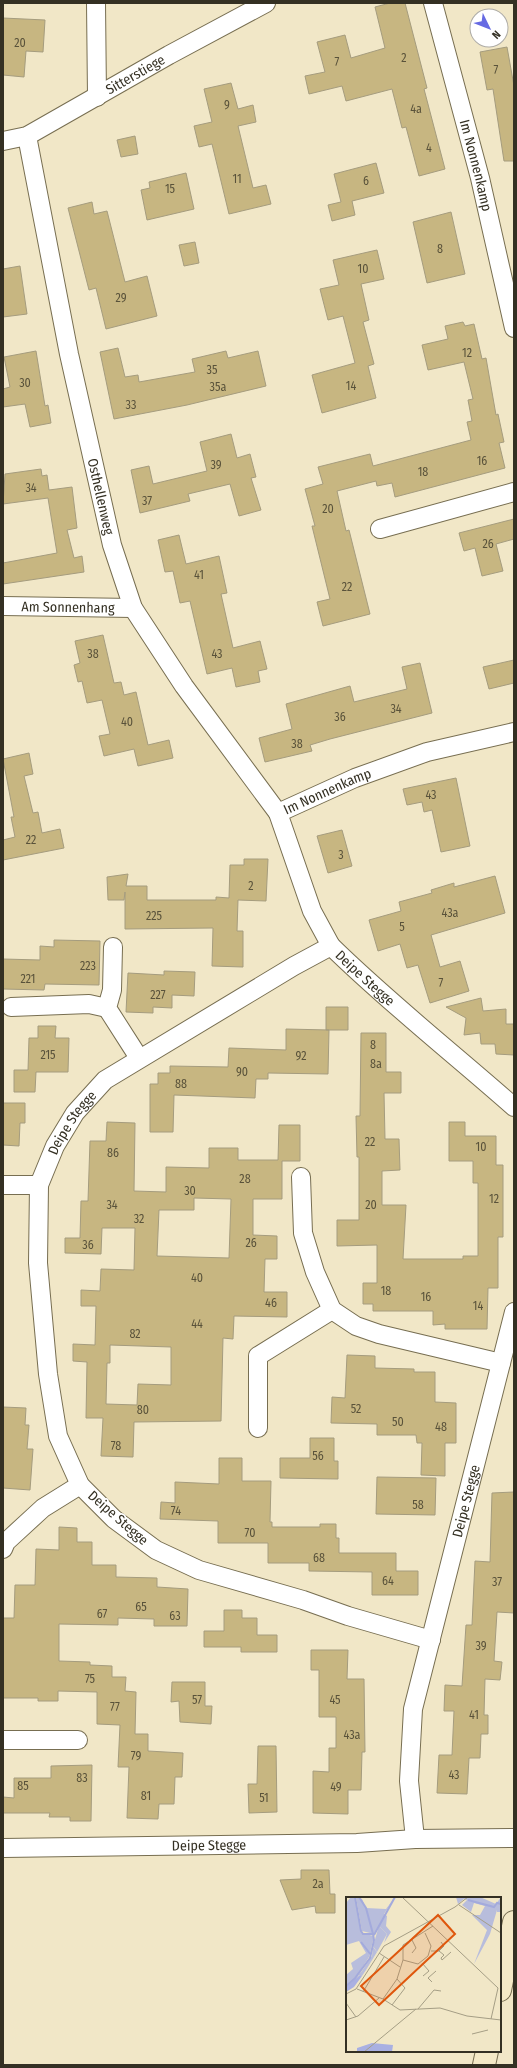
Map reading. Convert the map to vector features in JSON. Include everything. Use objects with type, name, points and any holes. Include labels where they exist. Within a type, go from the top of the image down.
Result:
[{"type":"main road","points":[[501,1985],[514,1922]]},
{"type":"main road","points":[[484,2065],[487,2052]]},
{"type":"street","points":[[96,3],[97,97]]},
{"type":"street","name":"Sitterstiege","points":[[3,141],[27,136],[169,55],[266,3]]},
{"type":"street","name":"Im Nonnenkamp","points":[[433,3],[480,178],[514,328]]},
{"type":"street","name":"Osthellenweg","points":[[27,136],[69,354],[112,545],[133,608],[184,686],[278,813]]},
{"type":"street","points":[[380,529],[514,492]]},
{"type":"street","name":"Am Sonnenhang","points":[[3,606],[133,608]]},
{"type":"street","name":"Im Nonnenkamp","points":[[331,946],[312,911],[278,813],[355,778],[427,752],[514,732]]},
{"type":"street","name":"Deipe Stegge","points":[[430,1640],[348,1616],[303,1600],[199,1570],[156,1550],[114,1519],[80,1485],[58,1436],[48,1374],[38,1263],[39,1185],[55,1146],[75,1113],[105,1080],[139,1058],[331,946],[368,983],[456,1055],[514,1107]]},
{"type":"street","points":[[107,1008],[112,990],[113,947]]},
{"type":"street","points":[[11,1008],[89,1004],[107,1008],[139,1058]]},
{"type":"street","points":[[301,1177],[303,1233],[316,1272],[332,1310],[356,1326],[379,1334],[501,1363]]},
{"type":"street","points":[[3,1185],[39,1185]]},
{"type":"street","points":[[258,1428],[258,1356],[332,1310]]},
{"type":"street","name":"Deipe Stegge","points":[[415,1839],[409,1781],[413,1709],[514,1312]]},
{"type":"street","name":"Deipe Stegge","points":[[3,1549],[6,1542],[43,1508],[80,1485]]},
{"type":"street","points":[[3,1740],[78,1740]]},
{"type":"street","name":"Deipe Stegge","points":[[3,1848],[357,1843],[415,1839],[514,1838]]},
{"type":"building","points":[[390,3],[405,3],[427,88],[424,89],[445,169],[419,176],[406,127],[402,128],[392,89],[346,101],[342,86],[309,94],[305,76],[325,72],[317,42],[345,35],[351,58],[385,48],[375,7]]},
{"type":"building","points":[[3,18],[45,20],[43,52],[26,51],[24,77],[3,75]]},
{"type":"building","points":[[507,48],[514,86],[514,161],[504,161],[493,89],[487,90],[480,52]]},
{"type":"building","points":[[231,83],[238,109],[253,105],[256,122],[238,126],[253,188],[266,185],[271,204],[229,214],[212,144],[199,147],[194,126],[212,122],[204,89]]},
{"type":"building","points":[[135,136],[138,154],[121,157],[117,140]]},
{"type":"building","points":[[376,163],[384,193],[352,201],[355,215],[332,221],[328,205],[341,202],[334,174]]},
{"type":"building","points":[[186,173],[194,209],[147,220],[141,190],[150,188],[149,182]]},
{"type":"building","points":[[92,202],[94,214],[107,211],[125,282],[147,276],[157,316],[106,329],[96,288],[89,290],[68,208]]},
{"type":"building","points":[[451,212],[465,274],[427,283],[413,222]]},
{"type":"building","points":[[195,242],[199,263],[184,266],[179,245]]},
{"type":"building","points":[[377,250],[384,279],[361,284],[369,320],[363,322],[374,364],[368,366],[376,398],[322,413],[312,375],[355,363],[343,316],[328,320],[320,289],[339,285],[333,260]]},
{"type":"building","points":[[20,266],[27,314],[3,317],[3,269]]},
{"type":"building","points":[[463,322],[465,326],[474,324],[482,359],[486,358],[496,415],[498,414],[504,442],[499,443],[505,468],[395,497],[392,483],[377,486],[376,481],[337,491],[346,531],[349,530],[370,614],[323,626],[317,602],[330,599],[312,526],[315,526],[305,489],[323,484],[318,467],[370,454],[373,466],[471,440],[467,422],[472,421],[468,400],[473,399],[464,362],[428,370],[422,345],[448,339],[445,326]]},
{"type":"building","points":[[118,348],[125,377],[138,375],[139,382],[195,372],[192,359],[226,351],[228,358],[258,351],[266,386],[187,405],[114,419],[100,352]]},
{"type":"building","points":[[36,351],[45,406],[48,405],[51,423],[30,427],[25,404],[3,407],[3,389],[10,387],[4,357]]},
{"type":"building","points":[[231,434],[237,458],[250,454],[256,477],[251,478],[261,510],[239,516],[230,484],[188,494],[190,501],[140,513],[131,470],[149,466],[153,484],[207,471],[200,442]]},
{"type":"building","points":[[41,469],[42,476],[47,475],[49,490],[72,487],[77,528],[67,530],[74,558],[82,556],[84,572],[3,584],[3,563],[57,553],[48,498],[3,504],[5,474]]},
{"type":"building","points":[[514,519],[514,539],[496,544],[503,571],[482,576],[475,548],[464,551],[459,533]]},
{"type":"building","points":[[179,535],[186,564],[219,556],[227,593],[221,594],[233,648],[260,641],[267,669],[258,671],[260,682],[236,687],[232,668],[207,674],[190,601],[180,603],[173,571],[165,572],[158,540]]},
{"type":"building","points":[[103,635],[114,683],[121,682],[124,695],[136,692],[148,745],[169,740],[173,758],[138,766],[134,749],[104,756],[99,736],[110,734],[102,700],[87,703],[82,681],[78,682],[74,665],[80,663],[75,641]]},
{"type":"building","points":[[514,660],[514,683],[489,689],[483,667]]},
{"type":"building","points":[[420,663],[432,713],[330,739],[310,745],[312,751],[265,762],[259,738],[292,729],[286,704],[350,686],[354,702],[407,689],[402,667]]},
{"type":"building","points":[[29,753],[33,774],[24,776],[33,813],[38,812],[42,833],[60,829],[64,848],[3,860],[3,840],[15,837],[11,817],[14,817],[3,759]]},
{"type":"building","points":[[456,778],[470,846],[441,852],[432,810],[424,812],[422,802],[407,805],[403,789]]},
{"type":"building","points":[[342,830],[352,866],[328,873],[317,836]]},
{"type":"building","points":[[244,859],[268,859],[266,901],[238,900],[237,931],[243,931],[243,967],[212,966],[213,928],[125,929],[125,892],[124,900],[108,900],[107,877],[128,874],[126,886],[147,886],[147,900],[216,900],[216,897],[229,898],[230,865],[244,865]]},
{"type":"building","points":[[495,876],[505,913],[431,935],[440,967],[460,961],[469,991],[430,1003],[418,965],[407,968],[400,944],[378,951],[369,920],[401,911],[399,902],[432,893],[431,890],[454,883],[454,887]]},
{"type":"building","points":[[54,940],[100,941],[99,985],[45,984],[44,990],[3,989],[3,959],[40,960],[40,946],[54,947]]},
{"type":"building","points":[[164,971],[195,972],[194,996],[172,995],[172,1008],[153,1007],[153,1013],[126,1012],[128,973],[164,975]]},
{"type":"building","points":[[481,998],[483,1011],[506,1009],[506,1024],[514,1024],[514,1055],[496,1054],[495,1044],[481,1044],[480,1033],[464,1035],[466,1018],[446,1007]]},
{"type":"building","points":[[326,1007],[348,1007],[348,1030],[326,1030]]},
{"type":"building","points":[[38,1026],[56,1026],[55,1038],[69,1038],[68,1072],[36,1072],[35,1092],[14,1092],[14,1070],[28,1070],[29,1038],[38,1038]]},
{"type":"building","points":[[286,1029],[329,1030],[328,1074],[268,1073],[268,1079],[256,1079],[255,1098],[174,1095],[173,1132],[150,1132],[150,1084],[158,1084],[158,1073],[170,1073],[170,1066],[228,1067],[229,1048],[286,1050]]},
{"type":"building","points":[[361,1033],[386,1033],[386,1072],[401,1072],[401,1093],[384,1093],[385,1139],[399,1139],[400,1170],[382,1171],[382,1205],[406,1205],[403,1259],[463,1259],[463,1256],[478,1256],[478,1183],[473,1183],[473,1161],[449,1161],[449,1122],[465,1122],[465,1136],[496,1136],[496,1165],[503,1165],[503,1237],[498,1237],[498,1288],[488,1288],[487,1329],[445,1329],[445,1324],[433,1325],[433,1311],[373,1311],[373,1304],[363,1304],[363,1283],[377,1283],[377,1245],[337,1246],[337,1220],[359,1220],[359,1157],[357,1157],[356,1116],[360,1116]]},
{"type":"building","points":[[3,1103],[25,1103],[25,1123],[20,1123],[19,1146],[3,1145]]},
{"type":"building","points":[[107,1122],[135,1123],[134,1191],[166,1192],[166,1167],[209,1168],[209,1148],[238,1148],[238,1160],[278,1160],[279,1125],[300,1125],[300,1161],[282,1161],[282,1199],[253,1199],[253,1235],[277,1236],[277,1259],[265,1259],[264,1292],[287,1292],[287,1317],[234,1316],[233,1339],[223,1338],[221,1421],[134,1422],[133,1457],[101,1456],[103,1418],[86,1418],[87,1362],[73,1361],[73,1344],[95,1345],[96,1306],[81,1306],[81,1290],[100,1291],[101,1269],[134,1270],[135,1228],[102,1228],[101,1254],[65,1253],[65,1238],[80,1238],[81,1201],[88,1201],[90,1141],[106,1141]],"holes":[[[194,1198],[231,1199],[229,1258],[157,1256],[159,1210],[194,1210]],[[110,1345],[171,1347],[171,1385],[138,1384],[137,1405],[106,1404],[107,1363],[110,1363]]]},
{"type":"building","points":[[347,1355],[375,1356],[375,1368],[414,1369],[414,1372],[435,1372],[435,1402],[456,1403],[456,1443],[445,1443],[445,1476],[421,1475],[422,1443],[417,1443],[416,1435],[377,1435],[377,1424],[331,1423],[332,1397],[345,1398]]},
{"type":"building","points":[[3,1407],[26,1408],[25,1425],[29,1425],[27,1449],[33,1449],[30,1490],[3,1488]]},
{"type":"building","points":[[310,1438],[334,1438],[334,1461],[338,1461],[338,1479],[280,1478],[280,1458],[310,1458]]},
{"type":"building","points":[[219,1458],[242,1458],[242,1481],[271,1481],[270,1522],[272,1522],[272,1527],[320,1527],[320,1524],[336,1524],[336,1538],[339,1538],[339,1553],[396,1553],[396,1571],[418,1571],[418,1595],[372,1595],[372,1572],[309,1571],[309,1563],[268,1563],[268,1543],[218,1543],[218,1521],[160,1519],[161,1502],[175,1503],[175,1482],[219,1484]]},
{"type":"building","points":[[377,1477],[436,1478],[435,1515],[376,1514]]},
{"type":"building","points":[[514,1492],[514,1613],[497,1612],[494,1661],[502,1662],[500,1680],[485,1679],[484,1715],[488,1715],[488,1734],[481,1734],[480,1758],[469,1758],[467,1794],[437,1793],[439,1755],[452,1755],[454,1711],[444,1711],[445,1685],[462,1686],[466,1625],[472,1625],[475,1561],[490,1562],[492,1493]]},
{"type":"building","points":[[59,1527],[77,1528],[77,1542],[92,1542],[92,1565],[116,1565],[116,1577],[157,1578],[157,1587],[188,1589],[187,1626],[154,1626],[154,1619],[118,1618],[118,1625],[59,1624],[59,1661],[90,1662],[90,1665],[112,1666],[112,1677],[126,1677],[125,1691],[136,1692],[135,1734],[148,1734],[148,1751],[183,1753],[182,1777],[175,1777],[174,1804],[159,1804],[158,1819],[127,1818],[129,1767],[118,1767],[120,1725],[97,1724],[97,1692],[58,1691],[58,1701],[38,1701],[38,1698],[3,1698],[3,1618],[14,1618],[15,1585],[35,1585],[36,1549],[59,1550]]},
{"type":"building","points":[[224,1610],[242,1610],[242,1618],[257,1618],[257,1635],[277,1635],[277,1652],[241,1652],[241,1647],[204,1647],[204,1631],[224,1631]]},
{"type":"building","points":[[311,1650],[348,1650],[347,1679],[364,1679],[365,1752],[362,1752],[361,1790],[348,1790],[348,1814],[313,1813],[313,1771],[329,1772],[329,1748],[336,1748],[336,1717],[319,1717],[319,1670],[311,1670]]},
{"type":"building","points":[[172,1682],[205,1682],[205,1706],[212,1706],[211,1724],[180,1722],[179,1701],[171,1702]]},
{"type":"building","points":[[258,1746],[276,1746],[277,1812],[249,1813],[248,1784],[257,1784]]},
{"type":"building","points":[[92,1765],[91,1821],[70,1821],[70,1817],[49,1817],[50,1813],[3,1813],[3,1797],[14,1798],[14,1778],[51,1778],[51,1766]]},
{"type":"building","points":[[301,1870],[329,1870],[330,1894],[335,1894],[335,1913],[316,1913],[315,1906],[292,1910],[280,1880],[301,1879]]}]
